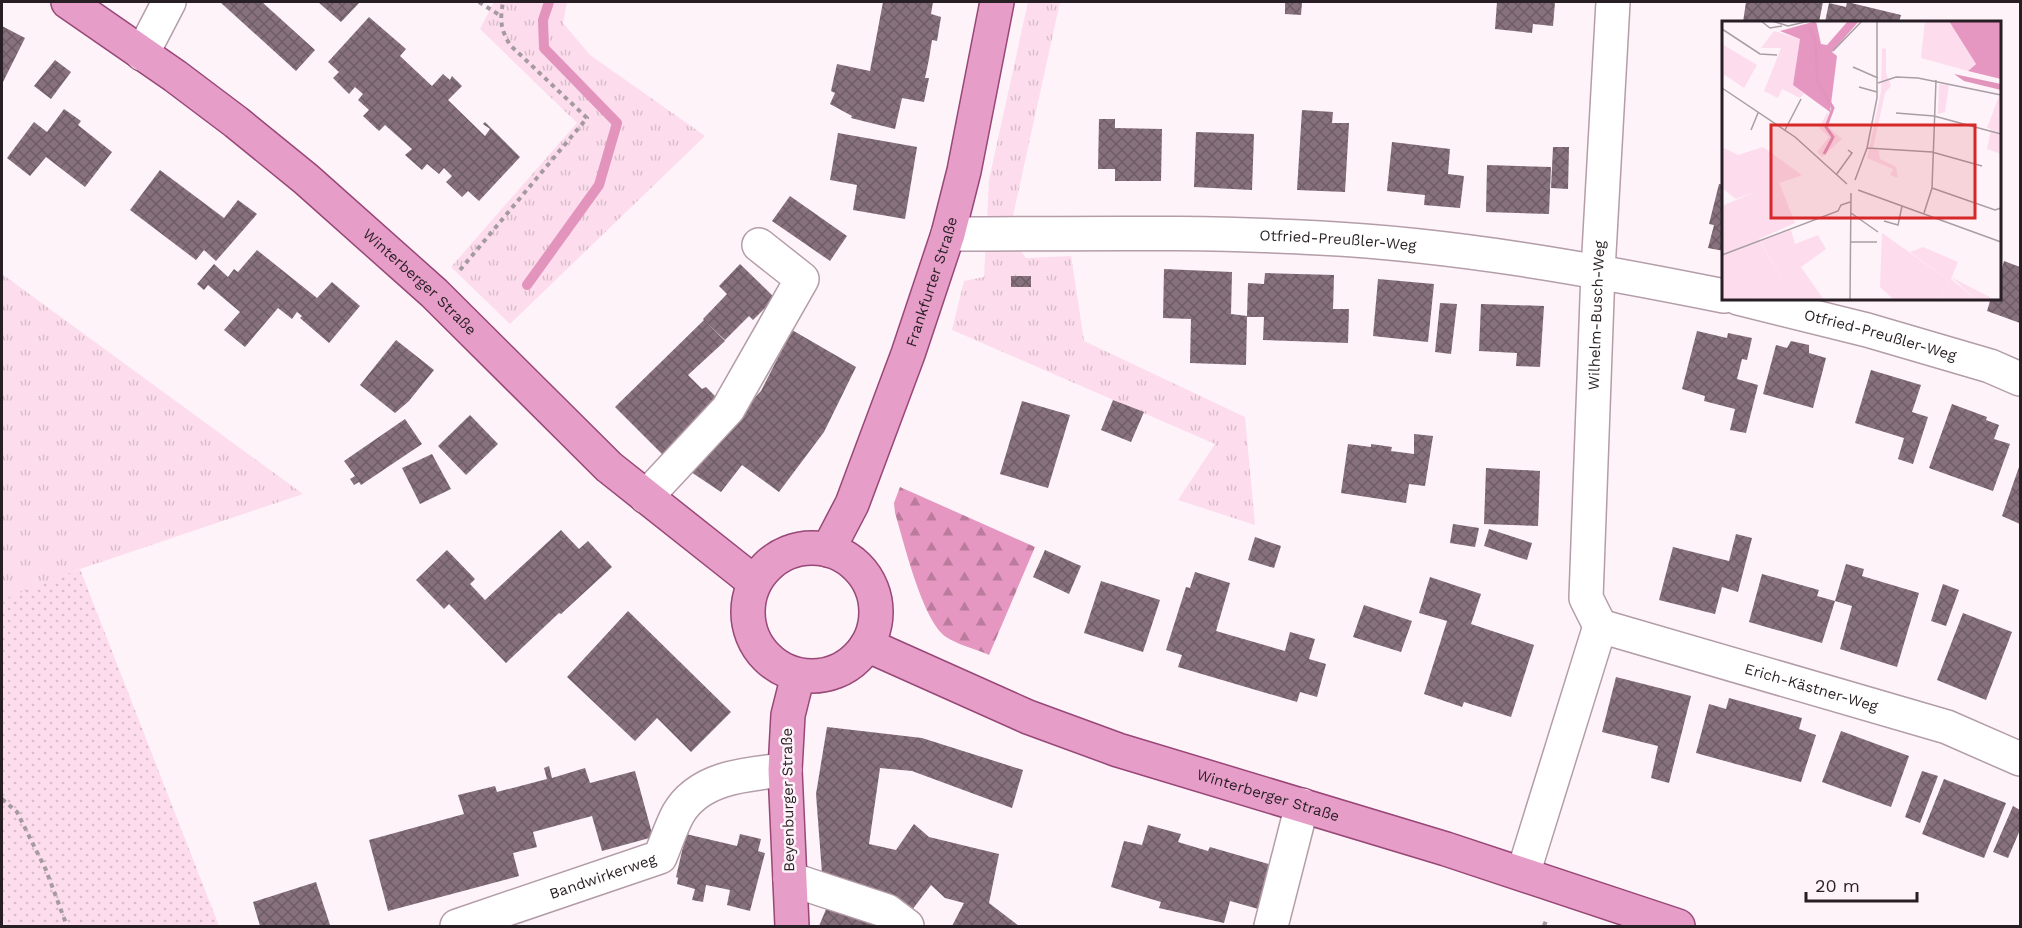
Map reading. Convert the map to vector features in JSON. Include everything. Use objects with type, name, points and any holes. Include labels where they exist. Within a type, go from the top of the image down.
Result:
[{"type":"main road","name":"Winterberger Straße","points":[[68,2],[175,76],[236,122],[367,232],[434,293],[609,467],[754,582]]},
{"type":"main road","name":"Frankfurter Straße","points":[[828,550],[852,504],[908,354],[948,234],[964,171],[997,2]]},
{"type":"main road","points":[[807,548],[828,550],[846,558],[861,571],[872,588],[876,607],[874,627],[867,645],[852,661],[834,672],[812,676],[798,675],[774,664],[761,651],[752,636],[748,618],[748,600],[754,582],[767,565],[785,553],[807,548]]},
{"type":"main road","name":"Winterberger Straße","points":[[867,645],[1028,717],[1118,750],[1523,874],[1678,927]]},
{"type":"main road","name":"Beyenburger Straße","points":[[792,927],[785,770],[788,715],[798,675]]},
{"type":"street","points":[[142,54],[169,2]]},
{"type":"street","name":"Wilhelm-Busch-Weg","points":[[1600,626],[1586,598],[1598,271],[1613,2]]},
{"type":"street","name":"Otfried-Preußler-Weg","points":[[948,234],[1222,234],[1322,238],[1462,251],[1598,271],[1722,296]]},
{"type":"street","points":[[646,497],[728,409],[802,279],[759,245]]},
{"type":"street","name":"Otfried-Preußler-Weg","points":[[1746,300],[1867,330],[1990,366],[2020,379]]},
{"type":"street","points":[[1523,874],[1600,626]]},
{"type":"street","name":"Erich-Kästner-Weg","points":[[1600,626],[1947,727],[2020,759]]},
{"type":"street","name":"Bandwirkerweg","points":[[457,927],[660,856],[679,813],[692,795],[710,784],[759,773],[785,770]]},
{"type":"street","points":[[1270,927],[1302,805]]},
{"type":"street","points":[[789,879],[887,911],[907,927]]},
{"type":"path","points":[[479,2],[501,16]]},
{"type":"path","points":[[461,269],[587,118],[510,45],[502,32],[503,2]]},
{"type":"path","points":[[2,799],[17,812],[46,870],[67,927]]},
{"type":"green space","points":[[494,2],[567,2],[563,23],[590,55],[705,136],[510,324],[451,267],[577,123],[480,29]]},
{"type":"green space","points":[[1028,2],[1060,2],[1009,234],[1026,258],[1071,256],[1084,341],[1245,417],[1255,525],[1178,500],[1215,444],[952,330],[964,281],[984,277],[989,180]]},
{"type":"green space","points":[[2,274],[303,494],[80,569],[2,601]]},
{"type":"green space","points":[[900,487],[1035,547],[989,655],[946,637],[929,615],[915,580],[895,513],[894,503]]},
{"type":"green space","points":[[80,569],[219,926],[2,926],[2,600]]},
{"type":"building","points":[[220,2],[262,2],[315,50],[296,71]]},
{"type":"building","points":[[318,2],[360,2],[341,22]]},
{"type":"building","points":[[883,2],[933,2],[931,14],[941,17],[937,41],[932,40],[925,78],[929,78],[924,102],[902,98],[895,129],[851,118],[852,116],[830,104],[835,93],[831,91],[837,64],[870,71]]},
{"type":"building","points":[[1285,2],[1302,2],[1301,15],[1285,14]]},
{"type":"building","points":[[1497,2],[1555,2],[1553,26],[1533,24],[1532,33],[1495,29]]},
{"type":"building","points":[[1746,2],[1823,2],[1819,21],[1743,21]]},
{"type":"building","points":[[1847,2],[1901,15],[1899,21],[1825,21],[1829,3],[1846,7]]},
{"type":"building","points":[[369,17],[406,49],[400,56],[432,86],[443,74],[450,80],[452,76],[462,86],[448,100],[485,136],[490,129],[483,124],[485,122],[520,157],[479,201],[468,191],[462,197],[446,182],[452,176],[444,168],[439,174],[427,164],[422,170],[405,155],[412,149],[385,125],[379,131],[363,116],[369,110],[358,100],[363,94],[355,87],[349,94],[333,78],[339,72],[328,62]]},
{"type":"building","points":[[2,26],[25,38],[2,84]]},
{"type":"building","points":[[55,60],[71,72],[51,99],[34,86]]},
{"type":"building","points":[[64,109],[81,121],[78,125],[112,152],[85,187],[46,157],[30,176],[7,158],[34,122],[47,132]]},
{"type":"building","points":[[1302,110],[1333,112],[1332,123],[1349,123],[1345,192],[1297,190]]},
{"type":"building","points":[[1099,119],[1115,119],[1115,128],[1162,129],[1161,181],[1115,181],[1115,169],[1098,169]]},
{"type":"building","points":[[1196,132],[1254,134],[1252,190],[1194,187]]},
{"type":"building","points":[[838,133],[917,147],[905,219],[853,210],[857,185],[830,180]]},
{"type":"building","points":[[1392,142],[1450,149],[1448,174],[1464,176],[1460,208],[1424,205],[1425,195],[1387,191]]},
{"type":"building","points":[[1553,147],[1569,147],[1568,189],[1551,188]]},
{"type":"building","points":[[1487,165],[1551,167],[1549,214],[1486,212]]},
{"type":"building","points":[[160,170],[224,218],[238,200],[257,214],[216,261],[204,250],[196,260],[130,210]]},
{"type":"building","points":[[1719,184],[1722,185],[1722,251],[1708,248],[1714,225],[1709,224]]},
{"type":"building","points":[[790,196],[847,236],[830,261],[772,221]]},
{"type":"building","points":[[257,250],[317,298],[332,282],[360,306],[329,343],[300,318],[302,316],[297,312],[292,319],[278,308],[245,347],[224,330],[240,312],[208,285],[204,290],[197,284],[214,264],[228,277],[234,269],[238,272]]},
{"type":"building","points":[[2004,261],[2020,267],[2020,323],[1987,311],[1990,300],[2001,300],[2001,272]]},
{"type":"building","points":[[740,264],[775,298],[753,320],[749,316],[725,340],[703,319],[727,294],[719,286]]},
{"type":"building","points":[[1164,269],[1232,272],[1231,314],[1247,316],[1248,283],[1264,284],[1265,273],[1334,275],[1333,309],[1349,309],[1348,343],[1263,340],[1264,317],[1247,317],[1246,365],[1190,363],[1191,319],[1163,318]]},
{"type":"building","points":[[1011,276],[1031,276],[1031,287],[1011,287]]},
{"type":"building","points":[[1378,279],[1434,284],[1428,342],[1373,336]]},
{"type":"building","points":[[1440,303],[1457,304],[1451,354],[1435,352]]},
{"type":"building","points":[[1481,304],[1544,306],[1540,367],[1516,366],[1517,353],[1479,351]]},
{"type":"building","points":[[704,320],[725,341],[688,375],[702,389],[706,387],[721,402],[665,457],[615,407]]},
{"type":"building","points":[[792,330],[856,367],[824,432],[779,492],[742,465],[721,492],[685,468],[713,439],[716,446],[761,391]]},
{"type":"building","points":[[1697,331],[1727,338],[1728,333],[1752,338],[1747,360],[1742,359],[1737,379],[1758,385],[1746,433],[1730,430],[1735,409],[1704,401],[1705,396],[1682,389]]},
{"type":"building","points":[[396,340],[434,370],[409,401],[395,413],[360,385]]},
{"type":"building","points":[[1791,341],[1809,345],[1809,353],[1826,358],[1813,408],[1763,394],[1776,345],[1787,348]]},
{"type":"building","points":[[1871,370],[1921,385],[1912,412],[1928,417],[1913,464],[1898,459],[1904,438],[1855,423]]},
{"type":"building","points":[[1113,400],[1144,412],[1131,442],[1101,430]]},
{"type":"building","points":[[1022,401],[1070,415],[1048,488],[1000,474]]},
{"type":"building","points":[[1952,404],[1987,417],[1986,420],[1999,425],[1994,439],[2010,444],[1993,491],[1929,468]]},
{"type":"building","points":[[470,415],[498,444],[466,475],[438,446]]},
{"type":"building","points":[[405,419],[422,444],[361,485],[359,482],[354,485],[350,479],[355,476],[344,461]]},
{"type":"building","points":[[1414,434],[1433,436],[1425,486],[1409,484],[1406,503],[1341,493],[1348,444],[1392,447],[1391,451],[1414,454]]},
{"type":"building","points":[[432,454],[451,489],[420,504],[402,468]]},
{"type":"building","points":[[2020,464],[2020,524],[2002,516]]},
{"type":"building","points":[[1486,468],[1540,471],[1538,526],[1484,524]]},
{"type":"building","points":[[1453,524],[1479,528],[1475,547],[1450,543]]},
{"type":"building","points":[[1489,529],[1532,543],[1527,560],[1484,546]]},
{"type":"building","points":[[561,530],[579,549],[588,541],[612,567],[506,663],[449,604],[444,609],[416,580],[447,550],[475,579],[470,584],[485,600]]},
{"type":"building","points":[[1736,534],[1752,538],[1738,592],[1722,587],[1715,614],[1659,600],[1673,547],[1729,561]]},
{"type":"building","points":[[1255,537],[1281,546],[1274,568],[1248,560]]},
{"type":"building","points":[[1045,550],[1081,566],[1069,594],[1033,577]]},
{"type":"building","points":[[1846,564],[1864,569],[1862,576],[1919,593],[1897,667],[1840,649],[1852,606],[1835,601]]},
{"type":"building","points":[[1195,572],[1230,583],[1216,631],[1285,651],[1290,632],[1315,639],[1309,659],[1326,664],[1317,697],[1300,692],[1297,702],[1178,667],[1182,655],[1166,650],[1186,587],[1190,588]]},
{"type":"building","points":[[1762,574],[1819,590],[1817,596],[1835,601],[1822,643],[1749,622]]},
{"type":"building","points":[[1430,577],[1481,594],[1471,624],[1534,645],[1511,717],[1464,702],[1462,707],[1424,694],[1447,621],[1419,613]]},
{"type":"building","points":[[1101,581],[1160,600],[1143,652],[1084,633]]},
{"type":"building","points":[[1943,584],[1959,590],[1946,626],[1931,621]]},
{"type":"building","points":[[1364,605],[1412,621],[1401,652],[1353,637]]},
{"type":"building","points":[[628,611],[731,712],[691,752],[657,718],[635,741],[567,677]]},
{"type":"building","points":[[1963,613],[2012,632],[1986,700],[1937,680]]},
{"type":"building","points":[[1616,677],[1691,696],[1669,783],[1651,778],[1658,746],[1602,732]]},
{"type":"building","points":[[1729,698],[1802,718],[1799,729],[1816,735],[1801,782],[1696,753],[1709,704],[1726,709]]},
{"type":"building","points":[[827,727],[922,738],[1023,770],[1012,808],[912,771],[880,768],[869,844],[896,850],[914,824],[929,837],[999,854],[989,903],[1019,926],[952,926],[964,903],[945,898],[931,885],[912,910],[822,873],[816,794]]},
{"type":"building","points":[[1841,731],[1909,756],[1891,807],[1822,782]]},
{"type":"building","points":[[549,766],[552,778],[585,768],[590,783],[635,771],[653,837],[602,851],[592,816],[533,832],[537,847],[513,853],[519,876],[388,911],[369,840],[464,814],[458,795],[495,786],[497,792],[547,779],[544,768]]},
{"type":"building","points":[[1922,771],[1938,776],[1920,823],[1905,817]]},
{"type":"building","points":[[1944,779],[2006,803],[1984,858],[1922,834]]},
{"type":"building","points":[[2013,806],[2020,810],[2020,830],[2008,858],[1993,852]]},
{"type":"building","points":[[1148,825],[1181,834],[1178,842],[1208,851],[1210,847],[1275,866],[1262,910],[1230,901],[1224,923],[1159,908],[1161,902],[1111,887],[1124,841],[1142,845]]},
{"type":"building","points":[[686,834],[737,846],[740,834],[761,839],[758,851],[765,853],[750,911],[727,905],[730,890],[706,885],[703,902],[692,900],[695,889],[677,884],[678,878],[676,877]]},
{"type":"building","points":[[316,882],[330,925],[260,926],[253,902]]},
{"type":"building","points":[[827,907],[878,926],[819,926]]},
{"type":"waterway","points":[[527,285],[599,185],[617,123],[544,48],[543,20],[549,2]]}]
